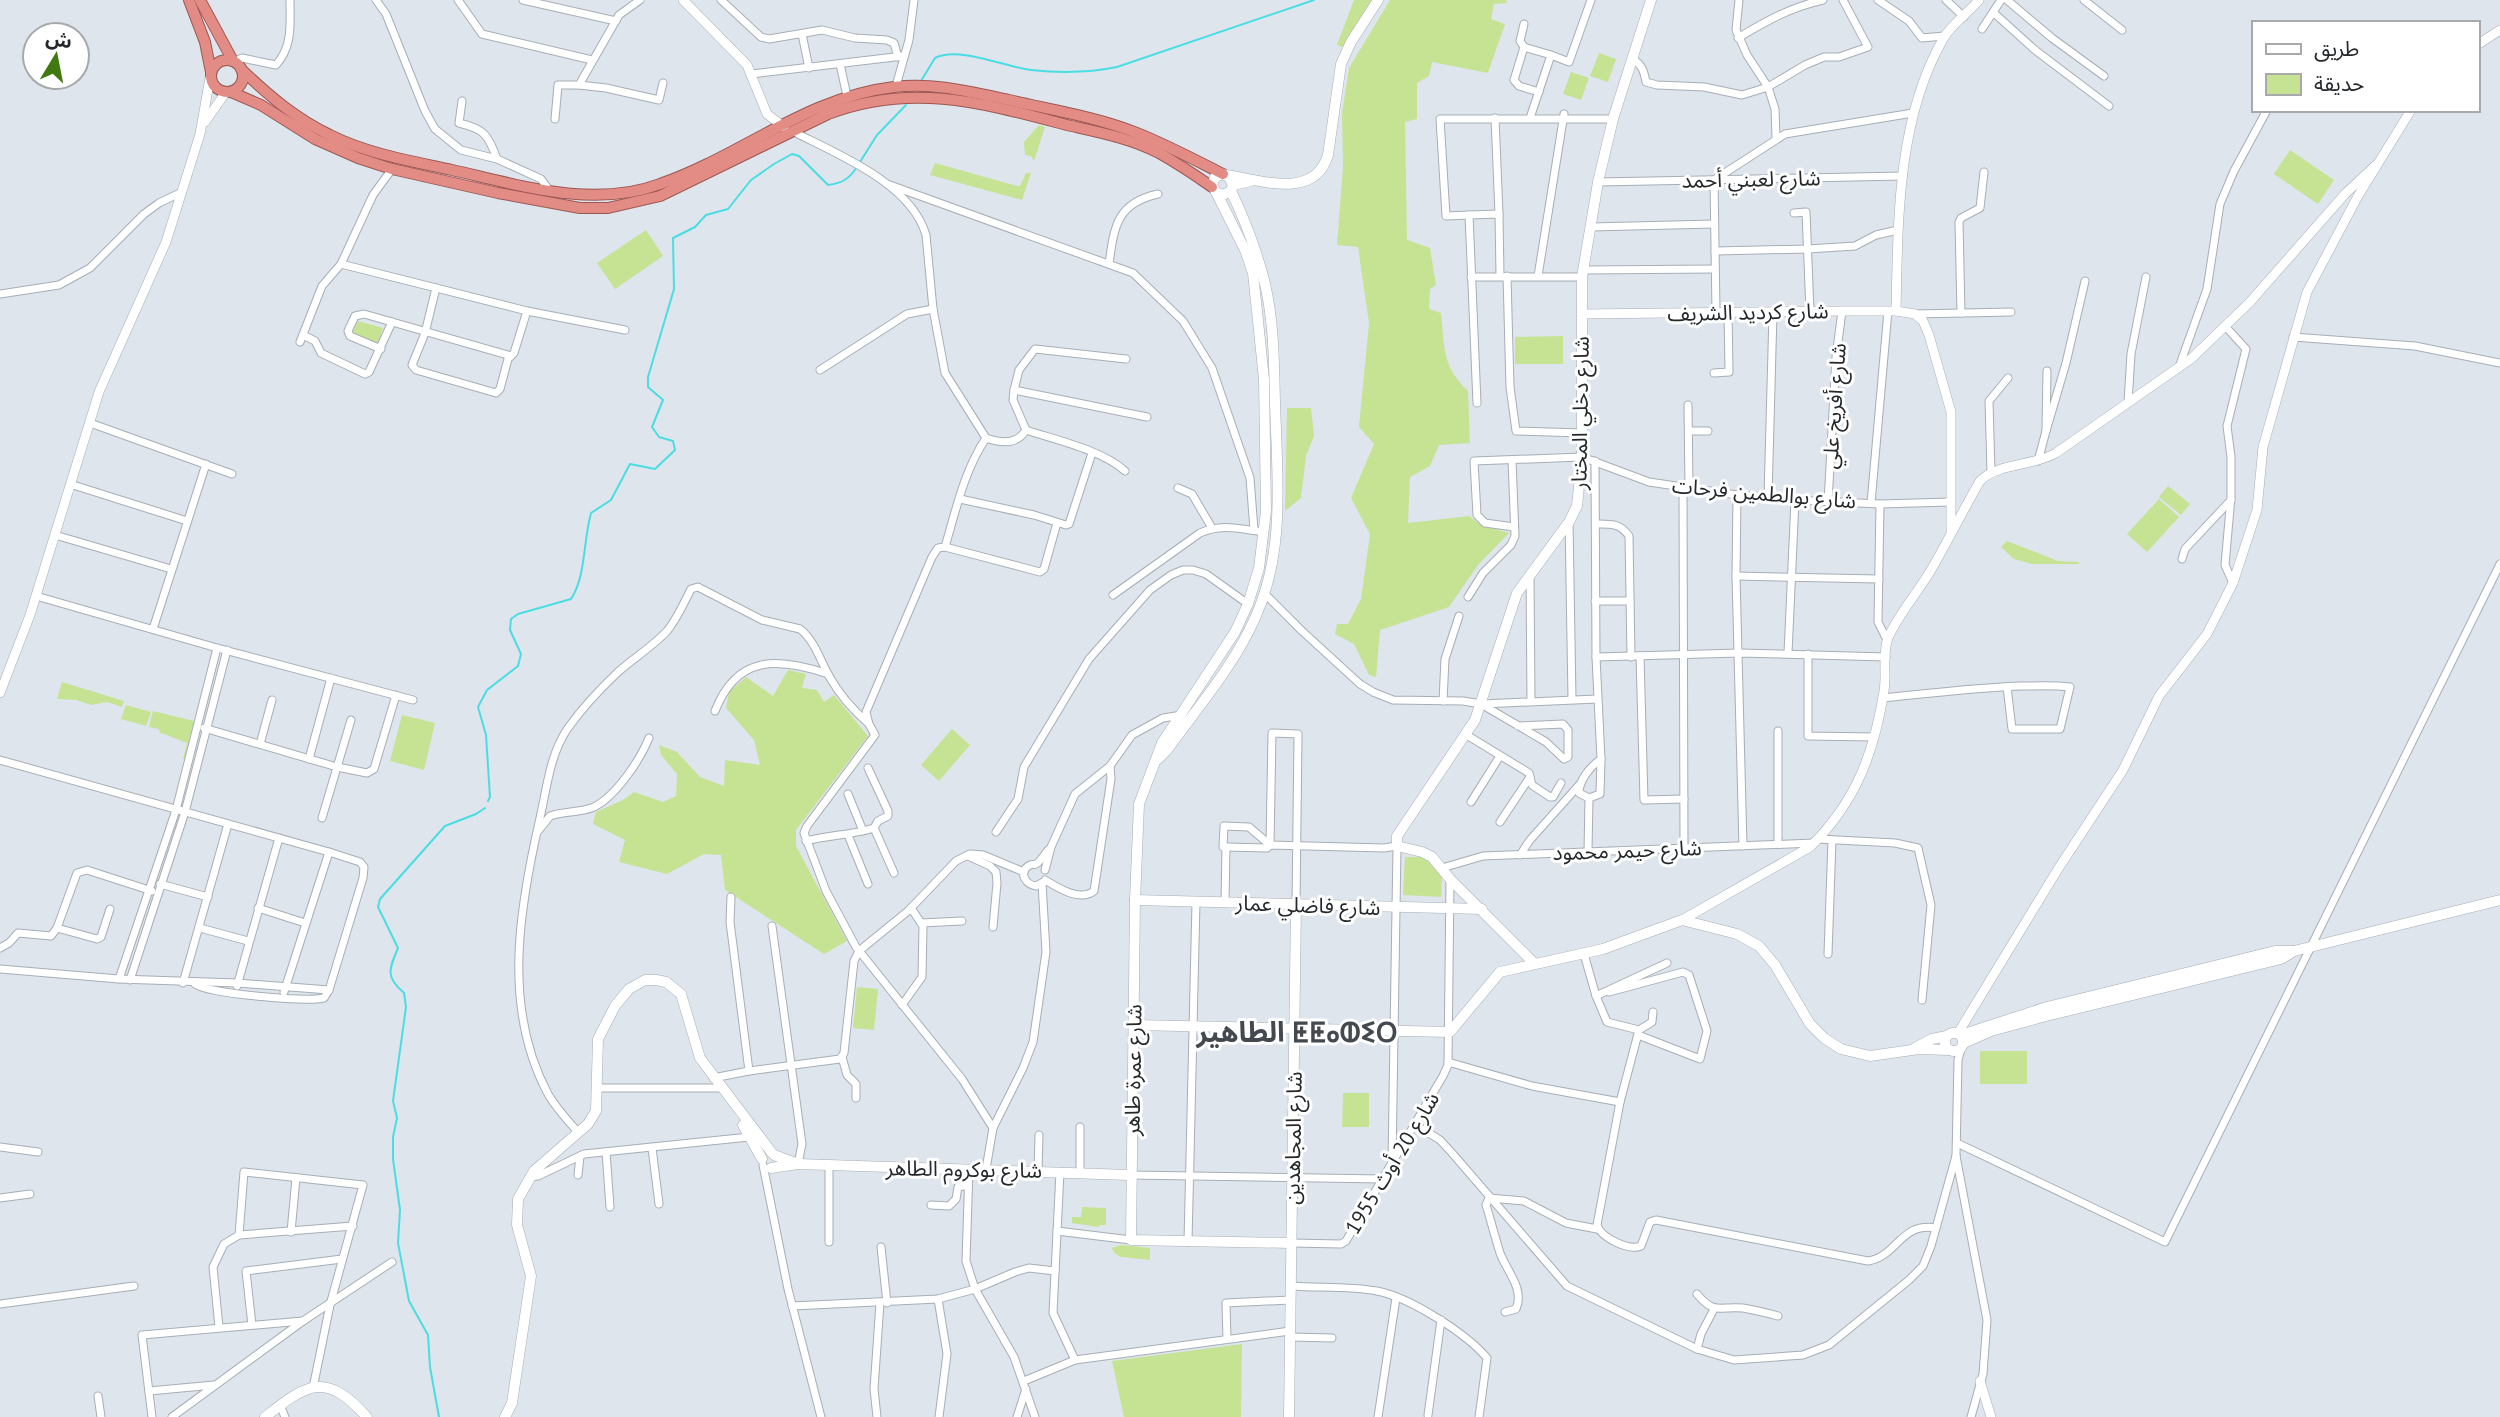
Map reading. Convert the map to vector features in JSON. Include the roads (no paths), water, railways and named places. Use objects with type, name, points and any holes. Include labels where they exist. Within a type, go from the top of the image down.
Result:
[{"type":"highway","points":[[189,0],[205,42],[215,88],[261,105],[315,139],[358,158],[392,169],[546,204],[608,208],[660,196],[851,105],[907,97],[938,98],[1028,115],[1133,142],[1159,153],[1214,190]]},
{"type":"highway","points":[[200,0],[243,74],[240,85],[228,92]]},
{"type":"highway","points":[[211,75],[217,63],[228,60],[308,124],[349,144],[404,160],[550,191],[611,194],[658,185],[687,174],[823,104],[896,86],[957,89],[1107,123],[1151,139],[1225,175]]},
{"type":"main road","points":[[1185,716],[1235,632],[1248,604],[1259,568],[1259,531],[1267,490],[1258,306],[1253,273],[1245,250],[1214,190],[1215,177],[1225,175],[1292,184],[1317,176],[1326,165],[1341,64],[1351,42],[1378,0]]},
{"type":"main road","name":"شارع دخلي المختار","points":[[1397,846],[1400,830],[1475,720],[1517,593],[1569,522],[1578,498],[1583,457],[1583,273],[1598,181],[1613,119],[1651,0]]},
{"type":"main road","points":[[1185,716],[1238,650],[1255,618],[1265,594],[1273,561],[1278,508],[1273,339],[1263,277],[1233,192],[1231,179],[1225,175]]},
{"type":"main road","points":[[1214,190],[1223,195],[1233,192],[1245,182],[1257,180]]},
{"type":"main road","points":[[1233,192],[1245,182]]},
{"type":"main road","name":"شارع عمرة طاهر","points":[[1131,1240],[1138,811],[1156,760],[1167,750],[1185,716]]},
{"type":"main road","points":[[1397,846],[1428,854],[1534,963]]},
{"type":"main road","name":"شارع فاضلي عمار","points":[[1135,900],[1482,909]]},
{"type":"main road","points":[[1957,1043],[1974,1030],[2047,1007],[2274,951],[2294,951],[2500,900]]},
{"type":"main road","name":"شارع المجاهدين","points":[[1289,1417],[1296,905]]},
{"type":"main road","points":[[1134,1025],[1450,1032],[1500,972],[1623,943],[1682,920],[1737,934],[1759,946],[1775,965],[1810,1024],[1832,1044],[1850,1053],[1870,1056],[1957,1043],[2046,1016],[2285,958],[2294,951]]},
{"type":"main road","points":[[508,1416],[531,1276],[517,1225],[518,1199],[530,1177],[588,1124],[596,1111],[598,1039],[621,997],[629,989],[645,980],[666,982],[681,994],[700,1058],[777,1161],[765,1164]]},
{"type":"main road","points":[[1967,1019],[1974,1030]]},
{"type":"main road","points":[[1911,1050],[1952,1033],[1957,1043]]},
{"type":"main road","points":[[734,1105],[765,1164]]},
{"type":"main road","points":[[773,1154],[798,1164]]},
{"type":"main road","points":[[765,1164],[798,1164]]},
{"type":"main road","name":"شارع بوكروم الطاهر","points":[[798,1164],[1130,1175]]},
{"type":"main road","points":[[1131,1240],[1291,1243]]},
{"type":"main road","points":[[265,1417],[292,1396],[324,1386],[340,1391],[367,1417]]},
{"type":"street","points":[[236,64],[242,58],[276,65],[283,57],[290,39],[290,0]]},
{"type":"street","points":[[376,0],[386,14],[425,111],[435,129],[461,150],[497,159],[541,179],[550,191]]},
{"type":"street","points":[[458,0],[482,34],[593,60]]},
{"type":"street","points":[[523,0],[616,21]]},
{"type":"street","points":[[579,86],[620,15],[640,0]]},
{"type":"street","points":[[683,0],[752,74],[767,114],[779,125],[870,172],[887,184],[912,209],[924,228],[933,309],[945,373],[986,438],[1004,443],[1022,437],[1026,430]]},
{"type":"street","points":[[721,0],[761,37],[769,39],[822,30],[855,38],[887,40],[894,43],[900,57]]},
{"type":"street","points":[[896,86],[900,57],[909,40],[914,0]]},
{"type":"street","points":[[1524,24],[1520,41],[1524,47],[1569,62],[1582,34],[1591,0]]},
{"type":"street","points":[[1740,0],[1736,30],[1738,38],[1768,87],[1775,109],[1776,138]]},
{"type":"street","points":[[1738,38],[1776,15],[1823,0]]},
{"type":"street","points":[[1633,60],[1639,63],[1646,82],[1657,85],[1704,87],[1738,95],[1768,87],[1824,57],[1839,57],[1868,47],[1843,0]]},
{"type":"street","points":[[1878,0],[1909,21],[1922,38],[1944,36]]},
{"type":"street","points":[[1946,0],[1964,17]]},
{"type":"street","points":[[1871,503],[1892,311],[1903,176],[1913,113],[1921,83],[1944,36],[1979,0]]},
{"type":"street","points":[[1982,29],[2001,0]]},
{"type":"street","points":[[2007,0],[2052,38],[2104,76]]},
{"type":"street","points":[[2084,0],[2122,30]]},
{"type":"street","points":[[1994,13],[2035,50],[2109,106]]},
{"type":"street","points":[[2479,44],[2500,30]]},
{"type":"street","points":[[802,34],[809,68]]},
{"type":"street","points":[[1524,47],[1514,80],[1519,86],[1539,92]]},
{"type":"street","points":[[1530,118],[1550,55]]},
{"type":"street","points":[[752,74],[900,57]]},
{"type":"street","points":[[841,64],[847,96]]},
{"type":"street","points":[[0,693],[36,596],[99,392],[166,242],[200,134],[211,75]]},
{"type":"street","points":[[555,119],[558,85],[606,88],[659,100],[663,83]]},
{"type":"street","points":[[200,134],[214,108],[228,92]]},
{"type":"street","points":[[462,101],[459,123],[480,128],[491,142],[497,159]]},
{"type":"street","points":[[2179,367],[2207,289],[2220,204],[2266,112]]},
{"type":"street","points":[[1415,1124],[1446,1147],[1567,1286],[1697,1349],[1734,1360],[1803,1355],[1829,1345],[1923,1266],[1956,1156],[1957,1043],[1967,1019],[2058,869],[2123,770],[2159,696],[2207,634],[2233,583],[2258,510],[2263,447],[2307,292],[2376,165],[2410,112]]},
{"type":"street","points":[[1716,313],[1714,180],[1784,134],[1913,113]]},
{"type":"street","points":[[1499,214],[1446,216],[1440,119],[1564,116],[1613,119]]},
{"type":"street","points":[[1538,276],[1564,116]]},
{"type":"street","points":[[1495,118],[1510,387],[1516,431],[1583,433]]},
{"type":"street","points":[[1682,920],[1816,841],[1858,786],[1883,698],[1887,640],[1980,481],[1992,472],[2038,461],[2056,453],[2192,358],[2250,302],[2346,194],[2376,165]]},
{"type":"street","points":[[392,169],[373,195],[341,264],[322,286],[302,339],[315,341],[321,353],[365,374],[369,372],[393,322]]},
{"type":"street","points":[[1961,313],[1959,222],[1961,218],[1980,208],[1984,172]]},
{"type":"street","name":"شارع لعبني أحمد","points":[[1598,181],[1903,176]]},
{"type":"street","points":[[887,184],[1133,273],[1183,321],[1212,368],[1250,478],[1259,531],[1230,527],[1212,528],[1200,533],[1113,595]]},
{"type":"street","points":[[0,294],[59,285],[69,280],[90,268],[144,214],[182,192]]},
{"type":"street","points":[[1109,264],[1118,219],[1132,206],[1158,194]]},
{"type":"street","points":[[1794,213],[1806,212],[1810,312]]},
{"type":"street","points":[[1469,215],[1477,403]]},
{"type":"street","points":[[1591,227],[1714,224]]},
{"type":"street","points":[[1715,251],[1808,250],[1855,246],[1876,235],[1898,230]]},
{"type":"street","points":[[341,264],[527,310],[625,330]]},
{"type":"street","points":[[1471,277],[1715,269]]},
{"type":"street","points":[[2128,402],[2131,354],[2146,277]]},
{"type":"street","points":[[2038,461],[2066,363],[2085,281]]},
{"type":"street","points":[[436,288],[425,333],[412,365],[416,369],[496,393],[500,389],[508,359],[527,310]]},
{"type":"street","points":[[820,370],[906,314],[933,309]]},
{"type":"street","name":"شارع أفريخ علي","points":[[1828,502],[1836,357],[1842,311]]},
{"type":"street","name":"شارع كرديد الشريف","points":[[1581,314],[1892,311],[1915,314]]},
{"type":"street","points":[[1714,373],[1729,372],[1728,312]]},
{"type":"street","points":[[1915,314],[2011,312]]},
{"type":"street","points":[[1768,497],[1773,313]]},
{"type":"street","points":[[381,349],[352,338],[348,331],[355,316],[361,314],[393,322],[511,356]]},
{"type":"street","points":[[1915,314],[1923,321],[1929,335],[1951,412],[1951,533]]},
{"type":"street","points":[[2225,326],[2246,349],[2227,426],[2231,457],[2231,500],[2225,565],[2233,583]]},
{"type":"street","points":[[2293,337],[2415,346],[2500,363]]},
{"type":"street","points":[[1125,471],[1092,453],[1026,430],[1013,400],[1019,370],[1035,349],[1126,359]]},
{"type":"street","points":[[2046,431],[2047,371]]},
{"type":"street","points":[[1992,472],[1989,401],[2008,378]]},
{"type":"street","points":[[1014,390],[1146,417]]},
{"type":"street","points":[[1684,848],[1683,654],[1688,405]]},
{"type":"street","points":[[90,423],[232,474]]},
{"type":"street","points":[[1689,431],[1708,431]]},
{"type":"street","points":[[945,547],[977,452],[986,438]]},
{"type":"street","points":[[960,499],[1034,515],[1066,526],[1069,524],[1092,453]]},
{"type":"street","points":[[1514,527],[1485,523],[1477,515],[1474,461],[1583,457]]},
{"type":"street","name":"شارع بوالطمين فرحات","points":[[1583,457],[1649,482],[1686,489],[1828,502],[1950,502]]},
{"type":"street","points":[[1468,597],[1483,573],[1511,545],[1515,536],[1512,460]]},
{"type":"street","points":[[1581,783],[1580,793],[1589,798],[1600,794],[1595,601],[1595,461]]},
{"type":"street","points":[[153,629],[206,464]]},
{"type":"street","points":[[70,484],[187,521]]},
{"type":"street","points":[[1178,488],[1192,494],[1212,528]]},
{"type":"street","points":[[1737,495],[1736,576],[1743,846]]},
{"type":"street","points":[[1788,653],[1795,500]]},
{"type":"street","points":[[2182,559],[2185,549],[2231,500]]},
{"type":"street","points":[[1880,504],[1878,622],[1887,640]]},
{"type":"street","points":[[1569,522],[1572,699]]},
{"type":"street","points":[[869,724],[866,712],[938,548],[945,547],[1040,572],[1044,569],[1057,523]]},
{"type":"street","points":[[1596,524],[1613,524],[1621,527],[1629,536],[1631,657]]},
{"type":"street","points":[[55,535],[171,569]]},
{"type":"street","points":[[1957,1143],[2165,1242],[2500,564]]},
{"type":"street","points":[[996,832],[1018,799],[1024,767],[1089,659],[1150,590],[1171,575],[1183,570],[1193,570],[1206,575],[1248,604]]},
{"type":"street","points":[[1530,575],[1531,701]]},
{"type":"street","points":[[1736,576],[1791,575],[1879,579]]},
{"type":"street","points":[[578,1132],[549,1097],[529,1048],[521,1007],[517,971],[518,938],[535,836],[552,761],[568,729],[600,690],[668,630],[691,589],[698,587],[762,620],[800,629],[810,639],[828,675],[876,735],[807,826],[804,832],[806,842],[827,891],[859,951],[962,1079],[993,1128]]},
{"type":"street","points":[[1265,594],[1360,684],[1393,700],[1481,704],[1597,699]]},
{"type":"street","points":[[36,596],[413,700]]},
{"type":"street","points":[[1595,601],[1630,601]]},
{"type":"street","points":[[1443,701],[1444,659],[1458,617]]},
{"type":"street","points":[[119,979],[176,810],[217,648]]},
{"type":"street","points":[[130,980],[185,812],[227,650]]},
{"type":"street","points":[[1596,657],[1739,653],[1886,657]]},
{"type":"street","points":[[1808,654],[1808,736],[1874,737]]},
{"type":"street","points":[[1640,656],[1644,800],[1684,799]]},
{"type":"street","points":[[715,711],[727,685],[744,671],[768,664],[798,664],[828,675]]},
{"type":"street","points":[[309,759],[331,678]]},
{"type":"street","points":[[1883,698],[2007,687],[2070,687],[2060,729],[2012,729],[2007,687]]},
{"type":"street","points":[[198,726],[337,767],[367,773],[374,769],[396,695]]},
{"type":"street","points":[[260,744],[272,700]]},
{"type":"street","points":[[1504,703],[1505,720]]},
{"type":"street","points":[[1481,704],[1505,720],[1546,742],[1564,759],[1568,757],[1568,730],[1563,724],[1518,726]]},
{"type":"street","points":[[986,1169],[993,1128],[1023,1068],[1032,1042],[1046,952],[1044,882],[1051,847],[1075,794],[1110,766],[1132,735],[1163,718],[1185,716]]},
{"type":"street","points":[[322,818],[351,720]]},
{"type":"street","points":[[1777,732],[1778,844]]},
{"type":"street","name":"شارع المجاهدين","points":[[1270,845],[1272,733],[1298,734],[1296,905]]},
{"type":"street","points":[[1465,734],[1529,773],[1532,785],[1550,797],[1553,797],[1561,783]]},
{"type":"street","points":[[535,836],[550,816],[586,810],[607,798],[633,768],[649,738]]},
{"type":"street","points":[[1471,802],[1500,755]]},
{"type":"street","points":[[1520,855],[1594,764],[1601,759]]},
{"type":"street","points":[[0,760],[329,852],[360,862],[364,867],[330,990],[324,998],[235,993],[195,984]]},
{"type":"street","points":[[1032,886],[1044,882],[1080,896],[1087,896],[1094,891],[1111,779],[1110,766]]},
{"type":"street","points":[[806,842],[874,828],[878,821],[889,814],[868,768]]},
{"type":"street","points":[[1500,822],[1530,777]]},
{"type":"street","points":[[848,794],[863,831]]},
{"type":"street","points":[[1588,852],[1589,798]]},
{"type":"street","points":[[183,983],[228,824]]},
{"type":"street","points":[[1225,902],[1224,826],[1249,827],[1270,845]]},
{"type":"street","points":[[874,828],[894,873]]},
{"type":"street","points":[[848,835],[868,884]]},
{"type":"street","points":[[235,993],[279,838]]},
{"type":"street","points":[[1828,954],[1832,840]]},
{"type":"street","name":"شارع حيمر محمود","points":[[1442,868],[1483,856],[1832,840],[1895,843],[1918,848],[1931,905],[1922,1000]]},
{"type":"street","points":[[1226,847],[1397,846]]},
{"type":"street","name":"شارع دخلي المختار","points":[[1392,1163],[1395,1149],[1393,1030],[1397,846]]},
{"type":"street","points":[[1044,908],[1032,886],[1026,883],[1024,872],[1028,866],[1036,864],[1051,847]]},
{"type":"street","points":[[283,997],[329,852]]},
{"type":"street","points":[[856,1098],[856,1084],[847,1075],[842,1056],[854,961],[859,951],[911,908],[956,861],[967,856],[983,855],[1024,872]]},
{"type":"street","points":[[967,856],[990,866],[996,872],[993,927]]},
{"type":"street","points":[[1036,864],[1045,870]]},
{"type":"street","points":[[0,948],[18,933],[51,936],[57,928],[74,880],[81,870],[160,894]]},
{"type":"street","name":"شارع 20 أوث 1955","points":[[1395,1149],[1415,1124],[1443,1076],[1448,1062],[1450,879]]},
{"type":"street","points":[[153,881],[208,897]]},
{"type":"street","points":[[731,897],[730,922],[749,1071]]},
{"type":"street","points":[[1188,1242],[1196,902]]},
{"type":"street","points":[[258,908],[306,923]]},
{"type":"street","points":[[902,1005],[922,977],[923,926],[911,908]]},
{"type":"street","points":[[57,928],[97,939],[101,937],[110,909]]},
{"type":"street","points":[[920,923],[962,921]]},
{"type":"street","points":[[772,926],[802,1144],[798,1164]]},
{"type":"street","points":[[200,928],[248,942]]},
{"type":"street","points":[[1584,954],[1596,996],[1607,1022],[1638,1032],[1700,1059],[1707,1031],[1689,975],[1683,972],[1596,996]]},
{"type":"street","points":[[1608,992],[1624,982],[1667,964]]},
{"type":"street","points":[[0,969],[130,980],[330,990]]},
{"type":"street","points":[[1597,1229],[1620,1102],[1638,1032],[1652,1022],[1653,1012]]},
{"type":"street","points":[[713,1078],[791,1064],[836,1061],[842,1056]]},
{"type":"street","points":[[1448,1062],[1532,1086],[1620,1102]]},
{"type":"street","points":[[597,1088],[720,1088]]},
{"type":"street","points":[[1080,1127],[1080,1172]]},
{"type":"street","points":[[1038,1171],[1039,1135]]},
{"type":"street","points":[[530,1177],[580,1156],[750,1137]]},
{"type":"street","points":[[0,1147],[38,1152]]},
{"type":"street","points":[[652,1148],[659,1204]]},
{"type":"street","points":[[606,1152],[610,1207]]},
{"type":"street","points":[[578,1175],[580,1156]]},
{"type":"street","points":[[1956,1156],[1987,1320],[1986,1350],[1972,1417]]},
{"type":"street","name":"شارع 20 أوث 1955","points":[[1291,1243],[1341,1244],[1346,1241],[1392,1163]]},
{"type":"street","points":[[765,1164],[792,1306],[821,1417]]},
{"type":"street","points":[[829,1167],[829,1242]]},
{"type":"street","points":[[969,1169],[966,1261],[975,1289],[1014,1357],[1035,1417]]},
{"type":"street","points":[[239,1236],[244,1172],[363,1185],[330,1305],[313,1388]]},
{"type":"street","points":[[1060,1172],[1053,1313],[1075,1360]]},
{"type":"street","points":[[1130,1175],[1383,1179]]},
{"type":"street","points":[[291,1232],[296,1178]]},
{"type":"street","points":[[931,1205],[950,1206],[956,1199],[958,1187],[968,1185]]},
{"type":"street","points":[[0,1198],[30,1194]]},
{"type":"street","points":[[1489,1198],[1524,1201],[1566,1223],[1597,1229],[1604,1236],[1638,1248],[1650,1222],[1656,1220],[1868,1261],[1887,1254],[1898,1240],[1911,1231],[1926,1226],[1936,1228]]},
{"type":"street","points":[[1489,1198],[1486,1205],[1506,1267],[1513,1273],[1518,1304],[1516,1309],[1504,1312]]},
{"type":"street","points":[[219,1327],[213,1266],[224,1244],[239,1236],[353,1226]]},
{"type":"street","points":[[1057,1231],[1131,1240]]},
{"type":"street","points":[[877,1417],[874,1389],[884,1303],[880,1247]]},
{"type":"street","points":[[252,1325],[246,1271],[342,1259]]},
{"type":"street","points":[[172,1417],[303,1321],[392,1262]]},
{"type":"street","points":[[792,1306],[938,1299],[975,1289],[1029,1268],[1055,1271]]},
{"type":"street","points":[[0,1304],[134,1286]]},
{"type":"street","points":[[1291,1286],[1378,1291],[1451,1326],[1487,1358],[1479,1417]]},
{"type":"street","points":[[1697,1294],[1707,1306],[1714,1309],[1745,1308],[1778,1316]]},
{"type":"street","points":[[1378,1417],[1396,1298]]},
{"type":"street","points":[[938,1299],[947,1354],[939,1417]]},
{"type":"street","points":[[1227,1339],[1226,1303],[1290,1300]]},
{"type":"street","points":[[1697,1349],[1701,1334],[1714,1309]]},
{"type":"street","points":[[1428,1415],[1441,1320]]},
{"type":"street","points":[[152,1417],[142,1335],[303,1321]]},
{"type":"street","points":[[1025,1385],[1075,1360],[1227,1339],[1290,1334],[1332,1338]]},
{"type":"street","points":[[1980,1381],[1991,1417]]},
{"type":"street","points":[[149,1391],[215,1385]]},
{"type":"street","points":[[1018,1416],[1025,1385]]},
{"type":"street","points":[[97,1396],[101,1417]]},
{"type":"street","points":[[280,1405],[285,1417]]},
{"type":"street","points":[[1018,1416],[1031,1405]]},
{"type":"waterway","points":[[921,81],[935,58],[956,54],[1042,71],[1085,71],[1117,67],[1314,0]]},
{"type":"waterway","points":[[860,162],[877,135],[906,105]]},
{"type":"waterway","points":[[488,801],[490,797],[486,735],[478,707],[487,690],[518,666],[521,654],[510,630],[511,619],[518,614],[571,599],[582,569],[591,513],[611,500],[630,464],[655,469],[675,450],[673,441],[659,437],[652,427],[663,400],[648,387],[648,377],[674,289],[673,238],[695,227],[706,215],[728,209],[751,180],[792,154],[799,156],[828,185],[845,180],[857,167]]},
{"type":"waterway","points":[[439,1417],[430,1367],[428,1335],[409,1301],[398,1243],[400,1210],[393,1159],[393,1137],[397,1118],[393,1101],[406,1007],[404,993],[394,982],[390,972],[398,948],[378,907],[380,899],[445,826],[485,808]]},
{"type":"district","name":"الطاهير ⵟⵟⴰⵀⵉⵔ","points":[[1297,1031]]}]
